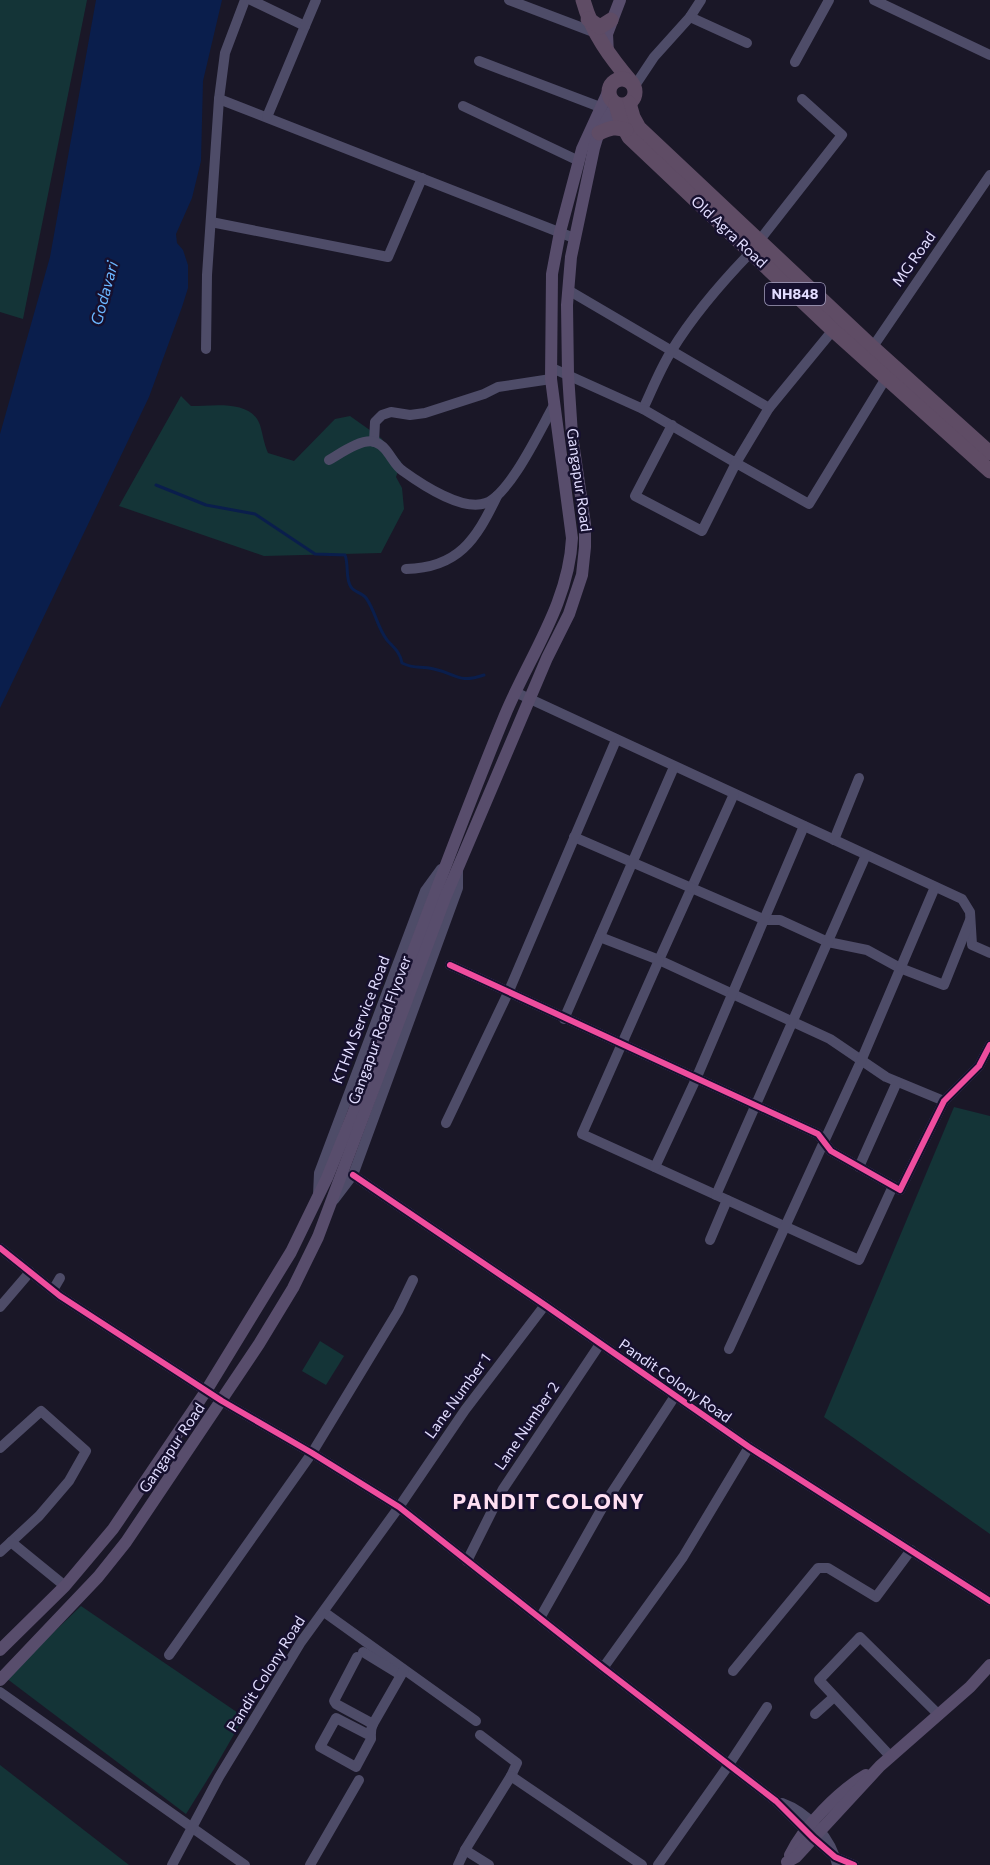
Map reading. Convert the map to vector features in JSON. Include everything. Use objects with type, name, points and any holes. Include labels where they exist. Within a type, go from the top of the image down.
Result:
[{"type":"highway","name":"NH848","points":[[583,0],[588,19],[608,55],[633,85]]},
{"type":"highway","points":[[588,19],[600,27],[611,20]]},
{"type":"highway","name":"NH848","points":[[608,55],[610,98],[623,104]]},
{"type":"highway","points":[[609,90],[613,83],[620,79],[633,85],[635,96],[623,104]]},
{"type":"highway","name":"Old Agra Road","points":[[623,104],[629,137],[755,247],[869,353],[990,453]]},
{"type":"highway","name":"Old Agra Road","points":[[623,104],[639,128],[833,330],[869,353],[886,378],[990,471]]},
{"type":"highway","points":[[599,133],[617,127],[626,130]]},
{"type":"main road","points":[[608,55],[611,20],[620,0]]},
{"type":"main road","name":"Gangapur Road","points":[[454,863],[515,692],[561,594],[571,562],[572,538],[553,407],[552,274],[560,232],[579,161],[589,130],[609,90]]},
{"type":"main road","name":"Gangapur Road","points":[[454,863],[569,614],[582,575],[585,525],[572,435],[568,374],[568,290],[574,238],[594,148],[599,133],[623,104]]},
{"type":"main road","name":"Gangapur Road Flyover","points":[[318,1198],[454,863]]},
{"type":"main road","name":"Gangapur Road Flyover","points":[[330,1206],[440,896]]},
{"type":"main road","name":"Gangapur Road","points":[[0,1650],[65,1586],[113,1529],[206,1391],[291,1252],[318,1198]]},
{"type":"main road","name":"Gangapur Road","points":[[0,1680],[98,1577],[126,1542],[222,1401],[292,1288],[318,1237],[330,1206]]},
{"type":"main road","points":[[786,1863],[794,1848],[813,1831],[852,1784],[891,1757],[970,1687],[990,1665]]},
{"type":"main road","points":[[970,1687],[990,1674]]},
{"type":"street","points":[[206,349],[207,275],[219,99],[225,53],[244,0]]},
{"type":"street","points":[[250,0],[304,26]]},
{"type":"street","points":[[267,117],[315,0]]},
{"type":"street","points":[[509,0],[596,33]]},
{"type":"street","points":[[633,85],[654,57],[690,17],[701,0]]},
{"type":"street","points":[[795,62],[829,0]]},
{"type":"street","points":[[874,0],[990,55]]},
{"type":"street","points":[[690,17],[747,43]]},
{"type":"street","points":[[479,61],[600,107]]},
{"type":"street","points":[[219,99],[574,238]]},
{"type":"street","points":[[643,409],[671,352],[702,306],[755,247],[842,135],[802,99]]},
{"type":"street","points":[[463,106],[579,161]]},
{"type":"street","name":"MG Road","points":[[869,353],[990,175]]},
{"type":"street","points":[[211,222],[388,258],[422,178]]},
{"type":"street","points":[[568,290],[769,408]]},
{"type":"street","points":[[672,425],[635,496],[702,531],[736,463],[769,408],[833,330]]},
{"type":"street","points":[[374,442],[375,422],[382,415],[392,412],[410,415],[425,413],[476,397],[498,387],[551,374],[568,374],[643,409],[809,504],[886,378]]},
{"type":"street","points":[[406,569],[428,568],[463,549],[482,527],[497,496],[520,466],[553,407]]},
{"type":"street","points":[[329,460],[365,443],[374,442],[385,448],[397,467],[420,483],[445,496],[472,504],[485,503],[497,496]]},
{"type":"street","points":[[515,692],[962,899],[970,912],[972,945],[990,953]]},
{"type":"street","points":[[446,1123],[508,993],[616,740]]},
{"type":"street","points":[[564,1019],[674,767]]},
{"type":"street","points":[[834,840],[860,778]]},
{"type":"street","points":[[734,794],[582,1134],[860,1260],[894,1186]]},
{"type":"street","points":[[655,1167],[696,1079],[804,826]]},
{"type":"street","points":[[574,837],[765,920],[780,920],[828,942],[867,950],[900,969],[944,985],[971,917]]},
{"type":"street","points":[[716,1195],[757,1107],[866,855]]},
{"type":"street","points":[[330,1206],[352,1175],[458,888],[454,863]]},
{"type":"street","name":"KTHM Service Road","points":[[318,1198],[319,1173],[425,891],[454,863]]},
{"type":"street","points":[[729,1349],[784,1226],[825,1142],[935,886]]},
{"type":"street","points":[[600,937],[659,960],[794,1021],[830,1039],[897,1082],[944,1101]]},
{"type":"street","points":[[450,965],[818,1134],[831,1151],[900,1190],[944,1101],[979,1066],[990,1045]]},
{"type":"street","points":[[859,1167],[897,1082]]},
{"type":"street","name":"Pandit Colony Road","points":[[352,1175],[545,1305],[749,1448],[990,1600]]},
{"type":"street","points":[[710,1240],[727,1200]]},
{"type":"street","points":[[0,1248],[52,1290],[206,1391],[399,1507],[728,1766],[776,1801],[830,1845],[836,1861],[854,1865]]},
{"type":"street","points":[[0,1307],[30,1272]]},
{"type":"street","points":[[52,1290],[60,1278]]},
{"type":"street","points":[[170,1655],[312,1453],[398,1311],[413,1280]]},
{"type":"street","name":"Lane Number 1","points":[[399,1507],[465,1410],[545,1305]]},
{"type":"street","name":"Lane Number 2","points":[[468,1561],[503,1489],[600,1344]]},
{"type":"street","points":[[540,1618],[605,1503],[675,1396]]},
{"type":"street","points":[[0,1448],[41,1411],[86,1451],[69,1481],[39,1516],[6,1547]]},
{"type":"street","points":[[603,1668],[683,1557],[749,1448]]},
{"type":"street","name":"Pandit Colony Road","points":[[172,1865],[219,1777],[302,1642],[399,1507]]},
{"type":"street","points":[[0,1536],[6,1547],[65,1586]]},
{"type":"street","points":[[733,1671],[818,1569],[828,1568],[876,1597],[911,1550]]},
{"type":"street","points":[[324,1612],[389,1663],[476,1721]]},
{"type":"street","points":[[891,1757],[819,1680],[860,1637],[939,1714]]},
{"type":"street","points":[[373,1724],[334,1701],[360,1655],[389,1663]]},
{"type":"street","points":[[371,1736],[336,1718],[320,1747],[356,1767],[371,1736],[370,1731],[373,1724],[403,1672]]},
{"type":"street","points":[[0,1692],[245,1865]]},
{"type":"street","points":[[815,1714],[834,1697]]},
{"type":"street","points":[[658,1865],[767,1707]]},
{"type":"street","points":[[458,1865],[517,1763],[480,1735]]},
{"type":"street","points":[[511,1776],[642,1865]]},
{"type":"street","points":[[310,1865],[359,1780]]},
{"type":"street","points":[[465,1850],[489,1865]]},
{"type":"green space","points":[[0,0],[87,0],[23,319],[0,312]]},
{"type":"green space","points":[[181,396],[191,406],[220,405],[249,411],[260,425],[268,453],[294,461],[335,419],[350,416],[381,438],[401,462],[396,477],[402,488],[404,509],[381,553],[264,556],[119,506]]},
{"type":"green space","points":[[954,1107],[990,1116],[990,1534],[824,1417]]},
{"type":"green space","points":[[320,1341],[344,1356],[326,1385],[302,1371]]},
{"type":"green space","points":[[81,1606],[244,1717],[186,1814],[6,1678]]},
{"type":"green space","points":[[0,1765],[129,1865],[0,1865]]},
{"type":"water","name":"Godavari","points":[[96,0],[222,0],[203,81],[201,161],[192,198],[176,234],[177,243],[183,250],[188,265],[188,288],[149,397],[0,708],[0,434],[50,257]]},
{"type":"waterway","points":[[156,485],[206,505],[255,514],[315,554],[345,555],[349,584],[352,589],[366,598],[384,635],[398,653],[402,663],[468,679],[484,675]]},
{"type":"cycle path","points":[[450,965],[818,1134],[831,1151],[900,1190],[944,1101],[979,1066],[990,1045]]},
{"type":"cycle path","points":[[353,1175],[749,1447],[990,1601]]},
{"type":"cycle path","points":[[0,1248],[60,1296],[222,1401],[399,1507],[776,1801],[835,1857],[854,1865]]},
{"type":"district","name":"PANDIT COLONY","points":[[549,1502]]}]
